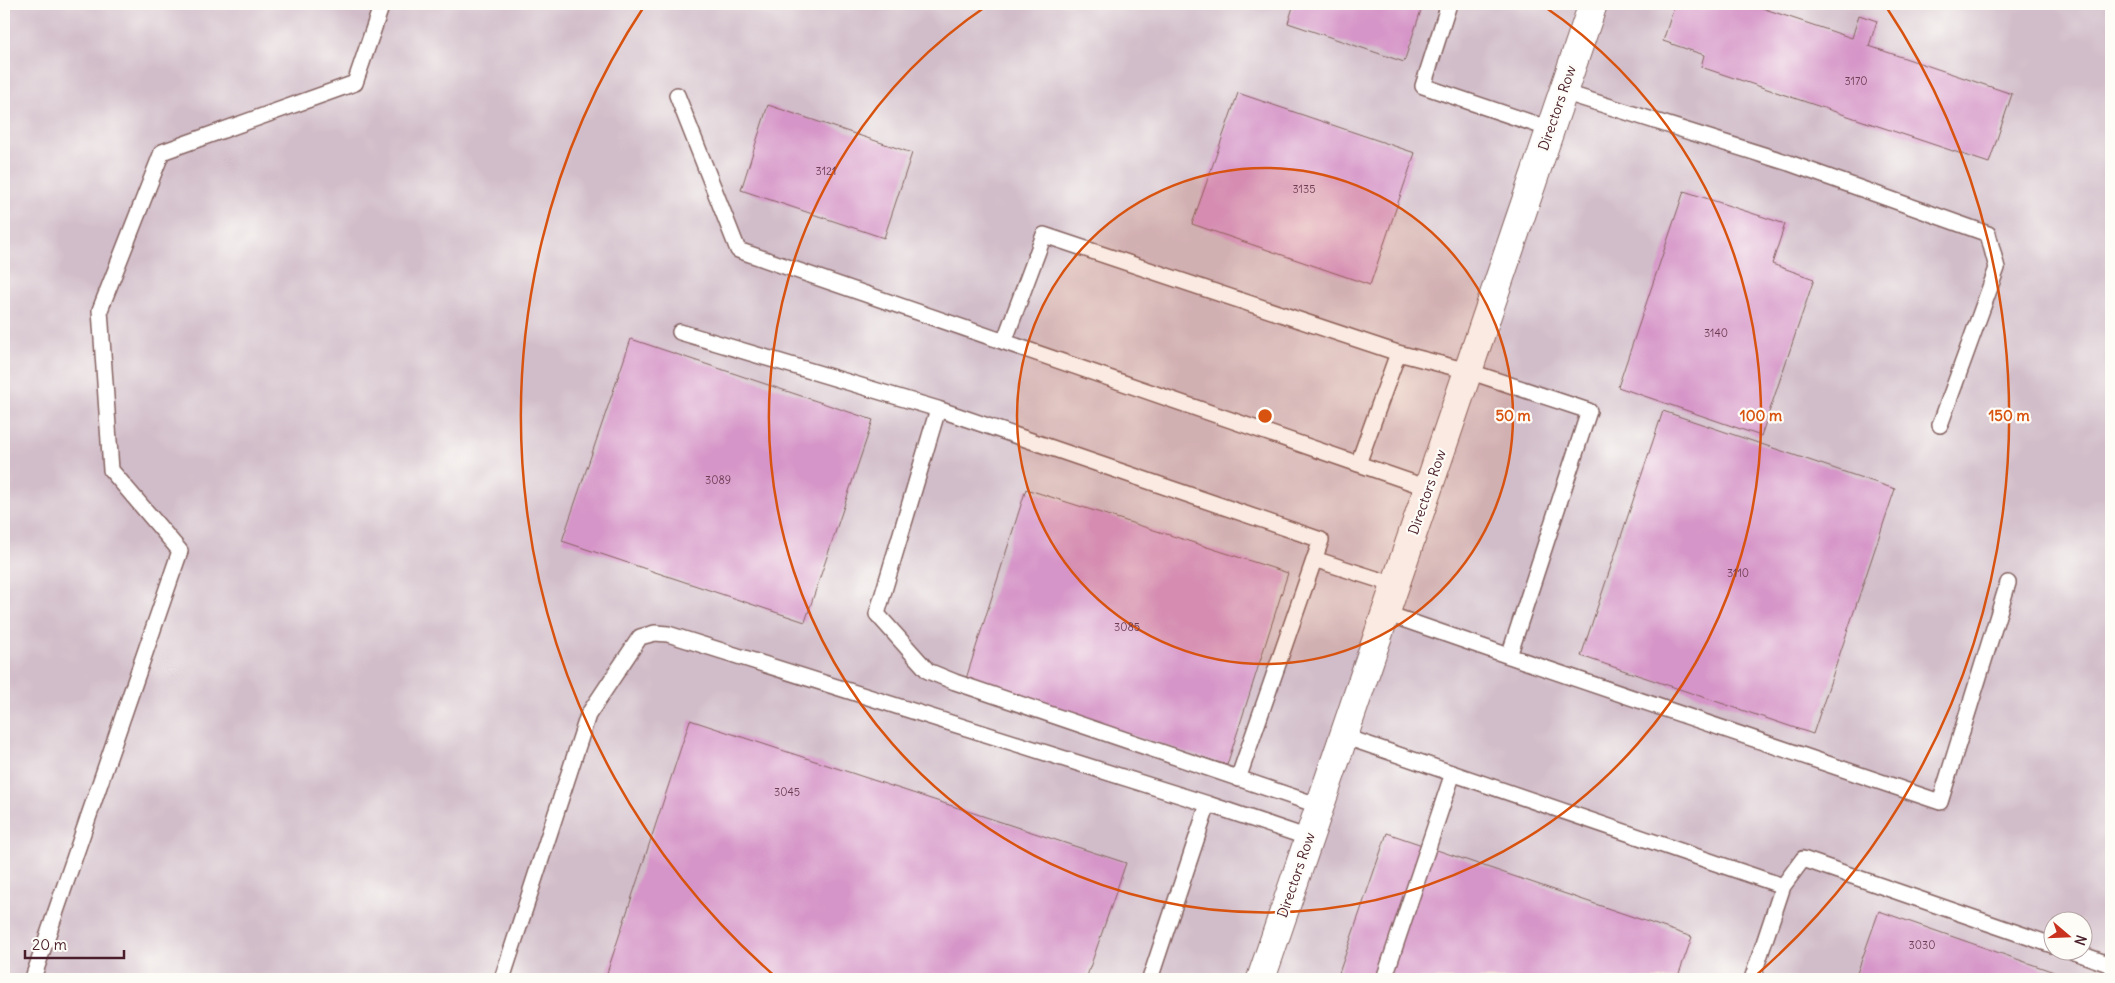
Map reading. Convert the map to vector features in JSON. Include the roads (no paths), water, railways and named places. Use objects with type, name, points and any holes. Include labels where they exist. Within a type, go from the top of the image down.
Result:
[{"type":"street","name":"Directors Row","points":[[1261,979],[1593,4]]},
{"type":"lane","points":[[33,978],[180,551],[111,470],[100,310],[162,152],[356,83],[382,4]]},
{"type":"lane","points":[[1449,4],[1423,86],[1550,129]]},
{"type":"lane","points":[[1563,92],[1789,163],[1988,234],[1997,268],[1940,425]]},
{"type":"lane","points":[[677,95],[738,250],[1428,488]]},
{"type":"lane","points":[[1004,342],[1044,235],[1398,353],[1468,371],[1589,412],[1509,656]]},
{"type":"lane","points":[[680,332],[938,409],[1321,540],[1238,778]]},
{"type":"lane","points":[[1358,464],[1398,353]]},
{"type":"lane","points":[[938,409],[877,614],[928,671],[964,686],[1320,806]]},
{"type":"lane","points":[[1314,559],[1395,585]]},
{"type":"lane","points":[[1385,613],[1940,802],[2008,583]]},
{"type":"lane","points":[[502,979],[588,715],[640,637],[654,633],[677,637],[1208,804],[1309,838]]},
{"type":"lane","points":[[1344,736],[1783,886]]},
{"type":"lane","points":[[1384,979],[1453,773]]},
{"type":"lane","points":[[1150,979],[1208,804]]},
{"type":"lane","points":[[1752,979],[1783,886],[1803,859],[2042,942]]},
{"type":"lane","points":[[2092,958],[2111,965]]}]
